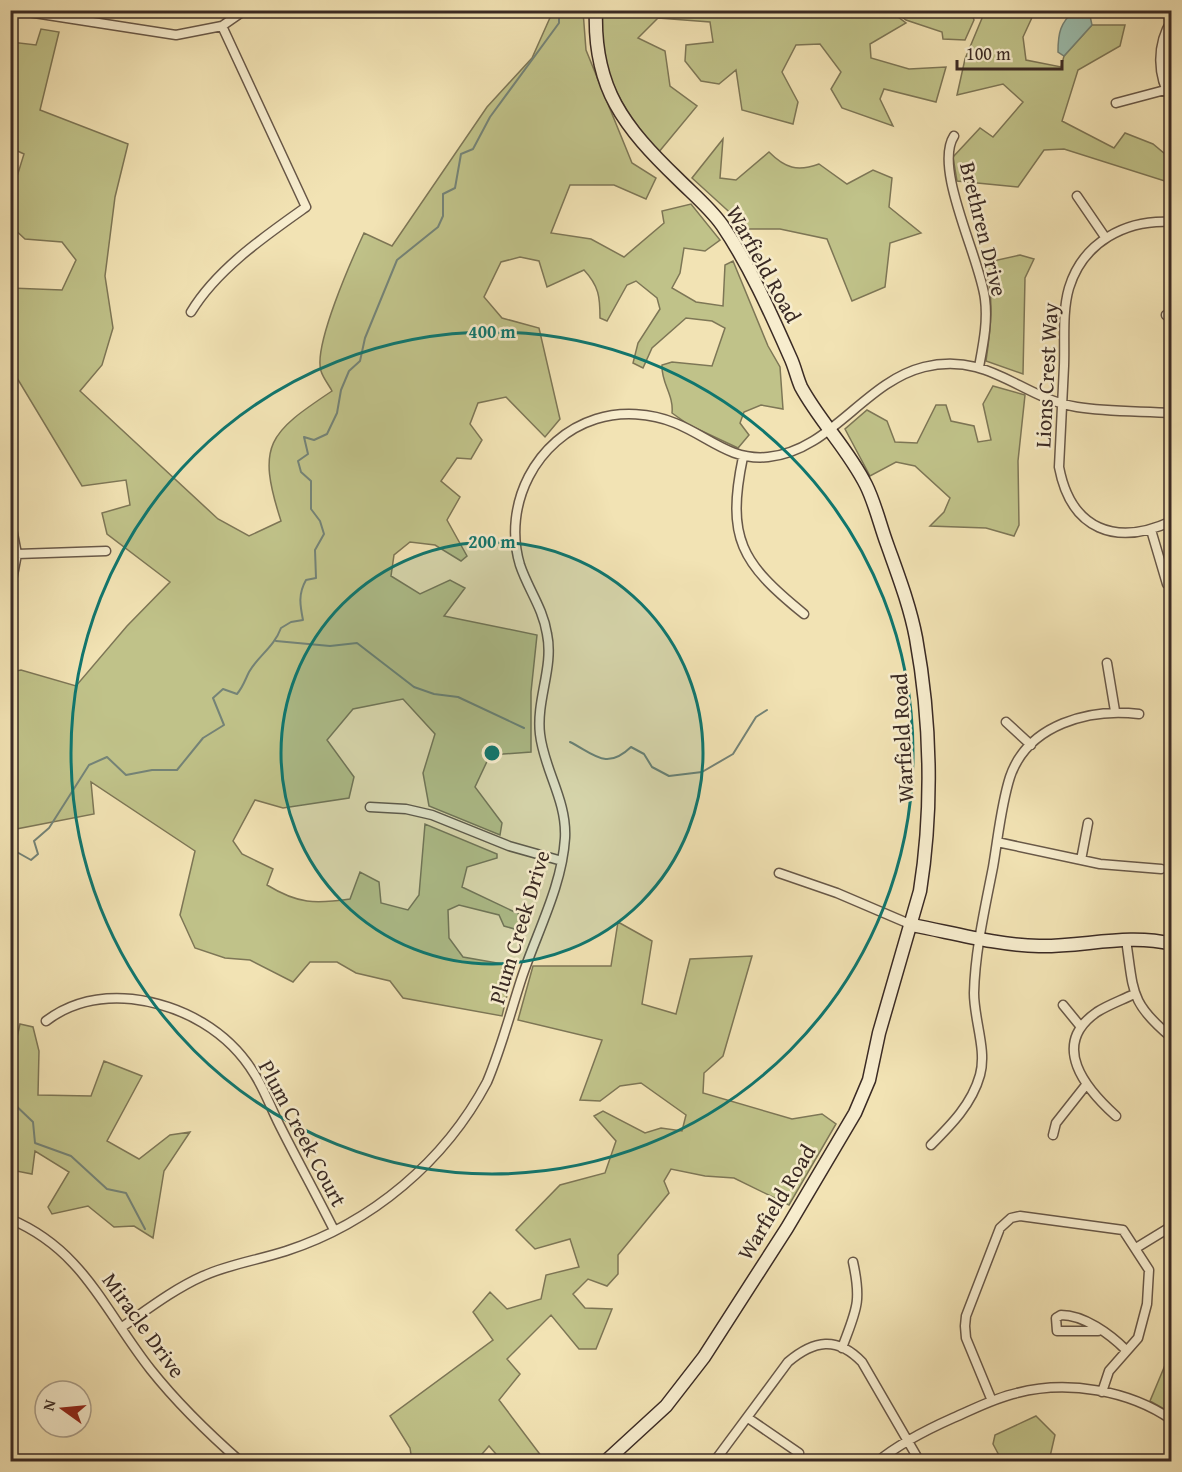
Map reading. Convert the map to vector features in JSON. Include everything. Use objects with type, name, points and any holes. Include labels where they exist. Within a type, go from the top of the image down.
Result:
[{"type":"street","points":[[15,10],[163,34],[188,35],[222,26],[245,10]]},
{"type":"street","name":"Warfield Road","points":[[596,10],[596,52],[604,81],[620,111],[640,141],[723,227],[760,294],[793,362],[800,384],[852,459],[867,488],[907,600],[916,638],[927,723],[928,765],[924,866],[912,925],[887,1004],[869,1080],[855,1113],[787,1228],[704,1357],[666,1406],[605,1461]]},
{"type":"street","points":[[1172,20],[1160,50],[1165,90],[1172,101]]},
{"type":"street","points":[[191,312],[202,294],[214,282],[272,231],[306,207],[222,26]]},
{"type":"street","points":[[1116,103],[1165,90]]},
{"type":"street","name":"Brethren Drive","points":[[954,136],[947,152],[949,174],[985,299],[985,330],[979,367]]},
{"type":"street","points":[[1077,196],[1105,237]]},
{"type":"street","name":"Lions Crest Way","points":[[1172,222],[1139,222],[1105,237],[1082,260],[1069,290],[1059,467],[1063,487],[1072,506],[1102,529],[1127,534],[1151,530],[1172,521]]},
{"type":"street","name":"Plum Creek Drive","points":[[122,1327],[177,1289],[201,1276],[287,1251],[334,1230],[376,1206],[411,1180],[446,1146],[472,1109],[499,1054],[562,861],[565,837],[564,812],[543,752],[540,732],[540,706],[548,664],[548,636],[540,607],[520,566],[515,540],[520,495],[530,471],[549,447],[578,426],[598,418],[627,414],[650,416],[676,423],[718,448],[743,457],[768,457],[790,453],[809,444],[882,386],[908,372],[943,364],[979,367],[1062,403],[1077,407],[1172,413]]},
{"type":"street","points":[[743,457],[734,506],[742,546],[763,579],[804,614]]},
{"type":"street","points":[[10,518],[17,554],[10,591]]},
{"type":"street","points":[[1151,530],[1167,584]]},
{"type":"street","points":[[17,554],[106,551]]},
{"type":"street","points":[[1107,663],[1115,711]]},
{"type":"street","points":[[931,1145],[957,1120],[980,1074],[982,1059],[974,1014],[974,989],[997,842],[1010,776],[1042,735],[1075,717],[1115,711],[1139,714]]},
{"type":"street","points":[[1006,722],[1032,745]]},
{"type":"street","points":[[370,807],[406,809],[432,814],[509,846],[562,861]]},
{"type":"street","points":[[1081,860],[1088,823]]},
{"type":"street","points":[[997,842],[1081,860],[1161,870]]},
{"type":"street","points":[[779,873],[837,893],[912,925],[981,939],[1040,946],[1126,940],[1172,944]]},
{"type":"street","points":[[1126,940],[1134,993],[1148,1018],[1172,1038]]},
{"type":"street","points":[[1116,1116],[1086,1085],[1077,1069],[1074,1057],[1081,1027],[1096,1013],[1134,993]]},
{"type":"street","name":"Plum Creek Court","points":[[46,1021],[69,1006],[104,999],[127,999],[171,1007],[212,1029],[236,1050],[255,1075],[334,1230]]},
{"type":"street","points":[[1063,1005],[1081,1027]]},
{"type":"street","points":[[1053,1135],[1056,1123],[1086,1085]]},
{"type":"street","points":[[992,1401],[966,1338],[965,1326],[1000,1228],[1011,1218],[1020,1216],[1123,1230],[1149,1270],[1149,1284],[1138,1338],[1108,1371],[1102,1392]]},
{"type":"street","name":"Miracle Drive","points":[[10,1219],[45,1237],[75,1262],[150,1368],[190,1416],[241,1461]]},
{"type":"street","points":[[1136,1248],[1172,1226]]},
{"type":"street","points":[[842,1348],[860,1292],[854,1262]]},
{"type":"street","points":[[1098,1331],[1114,1338],[1126,1350]]},
{"type":"street","points":[[714,1461],[788,1362],[803,1350],[815,1345],[834,1344],[851,1351],[862,1362],[920,1461]]},
{"type":"street","points":[[877,1461],[908,1439],[992,1401],[1046,1388],[1076,1388],[1102,1392],[1132,1400],[1172,1420]]},
{"type":"street","points":[[748,1418],[799,1453]]},
{"type":"green space","points":[[553,11],[583,11],[586,50],[632,163],[656,178],[646,199],[614,185],[570,185],[551,233],[591,239],[624,257],[664,223],[662,211],[691,204],[720,240],[705,251],[684,248],[680,273],[672,288],[696,302],[723,306],[725,265],[733,261],[768,346],[780,367],[783,409],[761,405],[744,412],[740,423],[749,435],[738,448],[689,425],[672,413],[662,365],[672,362],[712,366],[725,328],[712,321],[686,318],[652,348],[643,368],[633,363],[638,343],[660,309],[657,298],[636,281],[627,285],[607,321],[600,318],[598,292],[584,270],[547,287],[539,261],[520,257],[501,262],[484,297],[502,318],[539,328],[560,419],[545,437],[506,397],[478,403],[470,424],[482,440],[471,459],[457,458],[441,481],[460,497],[447,520],[467,556],[461,561],[435,545],[410,542],[394,555],[391,576],[420,594],[450,580],[465,588],[444,616],[537,635],[531,692],[531,752],[490,755],[475,787],[502,823],[500,835],[429,806],[423,773],[435,734],[403,699],[353,709],[327,740],[354,777],[349,798],[283,808],[255,800],[233,841],[242,854],[273,869],[267,885],[288,896],[317,902],[350,899],[360,872],[379,882],[381,903],[408,910],[419,895],[425,824],[497,854],[497,858],[467,867],[462,887],[521,915],[518,930],[504,926],[499,915],[459,905],[448,910],[449,938],[463,957],[514,966],[502,1016],[403,998],[390,981],[356,973],[337,962],[310,962],[293,982],[250,960],[225,958],[195,948],[180,915],[195,851],[91,782],[94,814],[11,830],[11,672],[21,670],[76,686],[127,626],[170,582],[107,534],[102,513],[130,505],[126,480],[82,486],[11,368],[11,288],[62,290],[76,260],[62,242],[25,239],[11,226],[10,199],[24,154],[11,148],[11,42],[36,45],[41,29],[59,32],[40,110],[128,144],[115,197],[105,276],[113,328],[102,365],[80,391],[218,519],[249,536],[281,521],[273,495],[270,474],[270,457],[274,443],[282,430],[294,418],[332,391],[321,371],[320,359],[323,343],[335,302],[364,233],[392,246],[487,107],[532,58]]},
{"type":"green space","points":[[600,11],[890,11],[906,23],[870,44],[871,58],[909,69],[946,67],[936,102],[884,89],[880,99],[893,126],[842,108],[831,89],[841,72],[820,44],[796,45],[782,72],[798,102],[793,124],[742,110],[736,70],[719,84],[701,81],[685,61],[686,45],[713,42],[710,22],[658,18],[638,38],[665,51],[670,86],[697,106],[658,153],[633,120],[614,87],[603,52]]},
{"type":"green space","points":[[894,11],[921,11],[939,17],[972,14],[974,20],[965,40],[943,39],[942,32],[906,20]]},
{"type":"green space","points":[[985,11],[1035,11],[1023,37],[1026,60],[1061,67],[1064,56],[1092,25],[1125,25],[1120,46],[1078,70],[1062,121],[1114,148],[1125,133],[1153,144],[1171,159],[1171,183],[1064,149],[1044,150],[1018,187],[957,181],[953,157],[980,128],[993,137],[1023,102],[1003,84],[957,95],[965,59]]},
{"type":"green space","points":[[723,139],[720,178],[736,180],[769,152],[780,162],[792,167],[804,168],[819,164],[847,184],[873,170],[892,178],[889,207],[921,233],[890,243],[885,287],[852,301],[827,239],[780,229],[748,229],[692,178]]},
{"type":"green space","points":[[1020,255],[1034,259],[1025,278],[1023,374],[986,361],[991,300],[984,263]]},
{"type":"green space","points":[[993,386],[1025,395],[1018,461],[1019,525],[1014,536],[986,528],[930,526],[944,512],[950,498],[915,466],[896,462],[870,476],[845,429],[867,410],[887,421],[895,442],[917,443],[936,405],[946,405],[951,421],[974,426],[978,442],[991,440],[983,404]]},
{"type":"green space","points":[[618,922],[652,941],[642,1004],[676,1014],[690,959],[752,956],[723,1056],[704,1073],[703,1093],[792,1119],[822,1114],[836,1124],[789,1205],[734,1178],[705,1176],[671,1169],[664,1181],[669,1193],[618,1255],[618,1274],[607,1286],[588,1279],[573,1294],[585,1308],[612,1309],[596,1349],[579,1349],[551,1315],[507,1359],[520,1374],[499,1400],[545,1461],[502,1461],[489,1446],[476,1461],[412,1461],[410,1448],[390,1416],[493,1340],[473,1312],[490,1292],[507,1309],[541,1299],[546,1275],[579,1267],[570,1239],[535,1249],[516,1230],[560,1185],[605,1173],[616,1141],[594,1116],[603,1111],[645,1133],[661,1128],[682,1131],[686,1115],[641,1083],[620,1086],[600,1101],[580,1100],[602,1040],[518,1020],[533,966],[611,966]]},
{"type":"green space","points":[[20,1024],[33,1027],[39,1051],[38,1095],[91,1096],[104,1061],[142,1076],[107,1141],[139,1159],[170,1135],[190,1132],[164,1171],[153,1238],[134,1226],[114,1227],[88,1206],[52,1214],[48,1207],[69,1172],[35,1151],[32,1174],[11,1170],[11,1055],[13,1055]]},
{"type":"green space","points":[[1171,1351],[1171,1413],[1150,1401]]},
{"type":"green space","points":[[1036,1416],[1055,1435],[1049,1461],[1002,1461],[993,1444],[995,1435]]},
{"type":"shaded area","points":[[1075,10],[1089,11],[1092,25],[1064,56],[1058,52],[1059,34],[1066,19]]},
{"type":"waterway","points":[[10,853],[15,851],[31,860],[38,854],[34,841],[49,828],[89,765],[107,757],[126,775],[152,770],[177,770],[203,738],[224,725],[213,698],[223,689],[237,694],[249,672],[274,641],[281,628],[291,622],[303,620],[302,590],[306,580],[316,578],[315,550],[324,534],[320,521],[311,509],[311,481],[301,472],[298,461],[308,454],[304,437],[314,440],[327,434],[337,413],[341,390],[349,371],[360,361],[365,338],[397,260],[438,227],[443,216],[443,194],[455,188],[461,154],[473,149],[490,117],[559,23],[559,10]]},
{"type":"waterway","points":[[276,641],[330,646],[357,643],[414,687],[434,694],[458,697],[524,728]]},
{"type":"waterway","points":[[570,742],[593,755],[607,759],[614,758],[631,747],[644,754],[652,767],[669,776],[702,772],[733,754],[756,717],[767,710]]},
{"type":"waterway","points":[[10,1100],[33,1122],[35,1143],[71,1156],[107,1189],[126,1193],[145,1229]]}]
